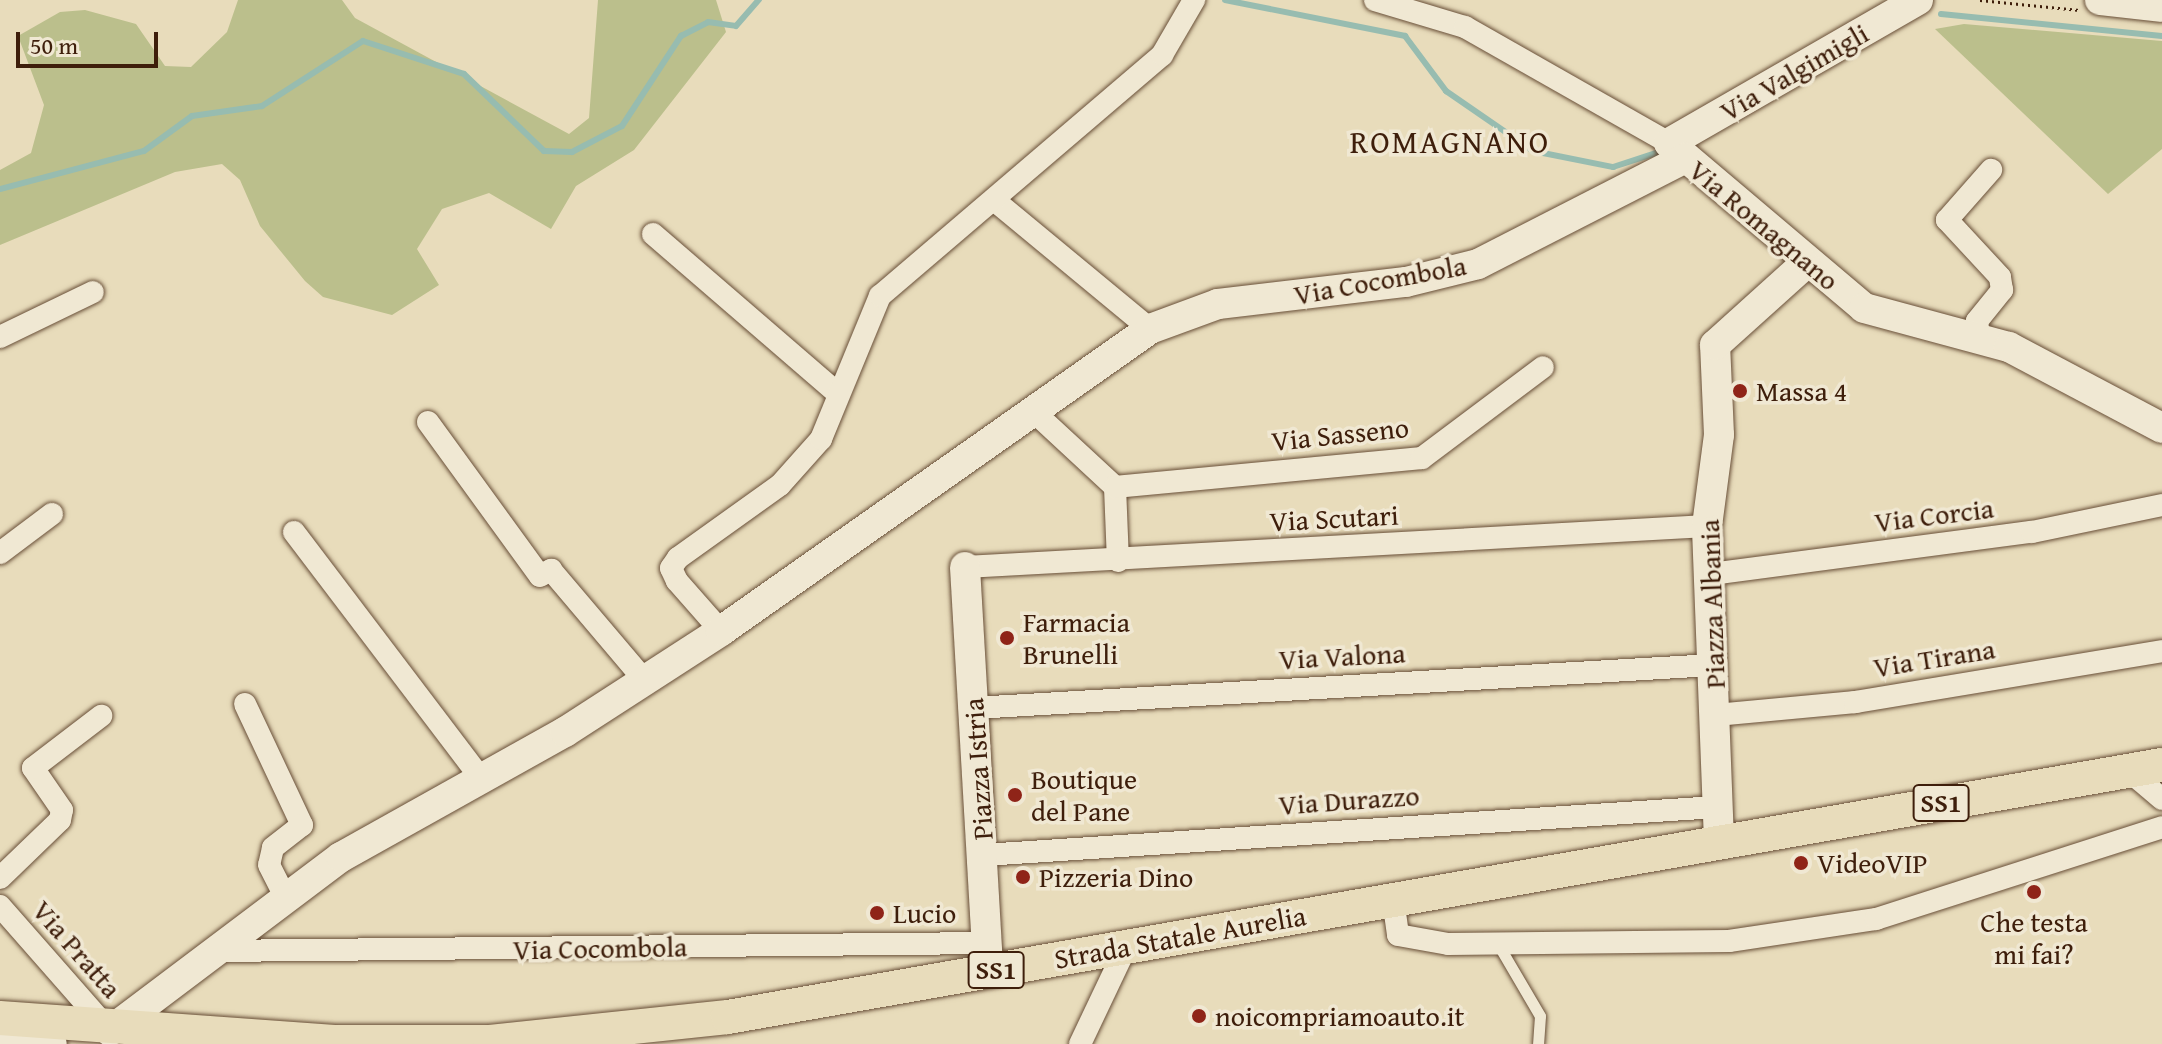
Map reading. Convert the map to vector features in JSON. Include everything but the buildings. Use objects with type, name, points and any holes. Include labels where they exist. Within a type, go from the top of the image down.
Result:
[{"type":"main road","name":"Strada Statale Aurelia","points":[[0,1018],[110,1031],[264,1043],[490,1042],[728,1017],[988,957],[1127,945],[2146,768]]},
{"type":"street","points":[[721,631],[671,568],[780,485],[821,439],[836,392],[880,296],[1162,55],[1194,0]]},
{"type":"street","name":"Via Romagnano","points":[[1375,0],[1429,6],[1677,151],[1805,264],[1890,320],[2009,347],[2162,428]]},
{"type":"street","name":"Via Valgimigli","points":[[1677,151],[1918,0]]},
{"type":"street","points":[[2092,5],[2162,7]]},
{"type":"street","name":"Via Cocombola","points":[[110,1031],[285,896],[645,681],[721,631],[1150,329],[1218,304],[1406,282],[1478,264],[1677,151]]},
{"type":"street","points":[[1980,341],[1977,321],[2002,290],[2000,277],[1947,220],[1991,170]]},
{"type":"street","points":[[994,200],[1150,329]]},
{"type":"street","points":[[653,234],[836,392]]},
{"type":"street","name":"Piazza Albania","points":[[1719,841],[1707,526],[1719,435],[1715,345],[1805,264]]},
{"type":"street","points":[[0,337],[93,292]]},
{"type":"street","name":"Via Sasseno","points":[[1115,487],[1422,458],[1543,367]]},
{"type":"street","points":[[1033,411],[1115,487],[1118,561]]},
{"type":"street","points":[[428,422],[540,576],[551,570],[645,681]]},
{"type":"street","name":"Via Corcia","points":[[1711,574],[2032,532],[2162,505]]},
{"type":"street","points":[[0,553],[52,514]]},
{"type":"street","name":"Via Scutari","points":[[965,567],[1118,561],[1707,526]]},
{"type":"street","points":[[294,532],[481,778]]},
{"type":"street","name":"Piazza Istria","points":[[965,567],[988,957]]},
{"type":"street","name":"Via Tirana","points":[[1716,715],[1855,702],[2162,651]]},
{"type":"street","name":"Via Valona","points":[[974,708],[1714,665]]},
{"type":"street","points":[[245,704],[302,825],[273,848],[269,865],[285,896]]},
{"type":"street","points":[[0,878],[60,820],[62,810],[33,768],[101,716]]},
{"type":"street","points":[[2146,768],[2162,799]]},
{"type":"street","name":"Via Durazzo","points":[[984,855],[1717,807]]},
{"type":"street","points":[[1393,899],[1398,935],[1499,946],[1729,941],[1876,919],[2162,827]]},
{"type":"street","name":"Via Pratta","points":[[0,906],[110,1031]]},
{"type":"street","points":[[1080,1044],[1127,945]]},
{"type":"street","name":"Via Cocombola","points":[[213,951],[988,957]]},
{"type":"street","points":[[110,1031],[154,1044]]},
{"type":"street","points":[[0,1038],[52,1044]]},
{"type":"lane","points":[[1499,946],[1540,1016],[1538,1044]]},
{"type":"path","points":[[1980,0],[2092,5]]},
{"type":"green space","points":[[238,0],[342,0],[355,18],[569,134],[589,118],[598,0],[716,0],[726,32],[634,150],[576,186],[551,229],[489,193],[442,209],[417,249],[439,285],[392,315],[323,297],[305,281],[260,226],[240,180],[222,164],[175,172],[0,245],[0,170],[31,153],[44,105],[18,36],[60,12],[85,10],[136,24],[165,66],[191,67],[227,32]]},
{"type":"green space","points":[[1964,24],[2162,41],[2162,149],[2108,194],[1935,29]]},
{"type":"waterway","points":[[0,189],[144,151],[192,116],[262,106],[363,41],[464,74],[544,151],[572,152],[622,126],[681,36],[708,22],[736,26],[759,0]]},
{"type":"waterway","points":[[1225,0],[1405,36],[1446,91],[1533,151],[1613,167],[1659,152]]},
{"type":"waterway","points":[[1941,14],[2162,36]]},
{"type":"place","name":"Massa 4","points":[[1740,391]]},
{"type":"place","name":"Farmacia Brunelli","points":[[1007,638]]},
{"type":"place","name":"Boutique del Pane","points":[[1015,795]]},
{"type":"place","name":"VideoVIP","points":[[1801,863]]},
{"type":"place","name":"Pizzeria Dino","points":[[1023,877]]},
{"type":"place","name":"Che testa mi fai?","points":[[2034,892]]},
{"type":"place","name":"Lucio","points":[[877,913]]},
{"type":"place","name":"noicompriamoauto.it","points":[[1199,1016]]},
{"type":"district","name":"ROMAGNANO","points":[[1450,142]]}]
